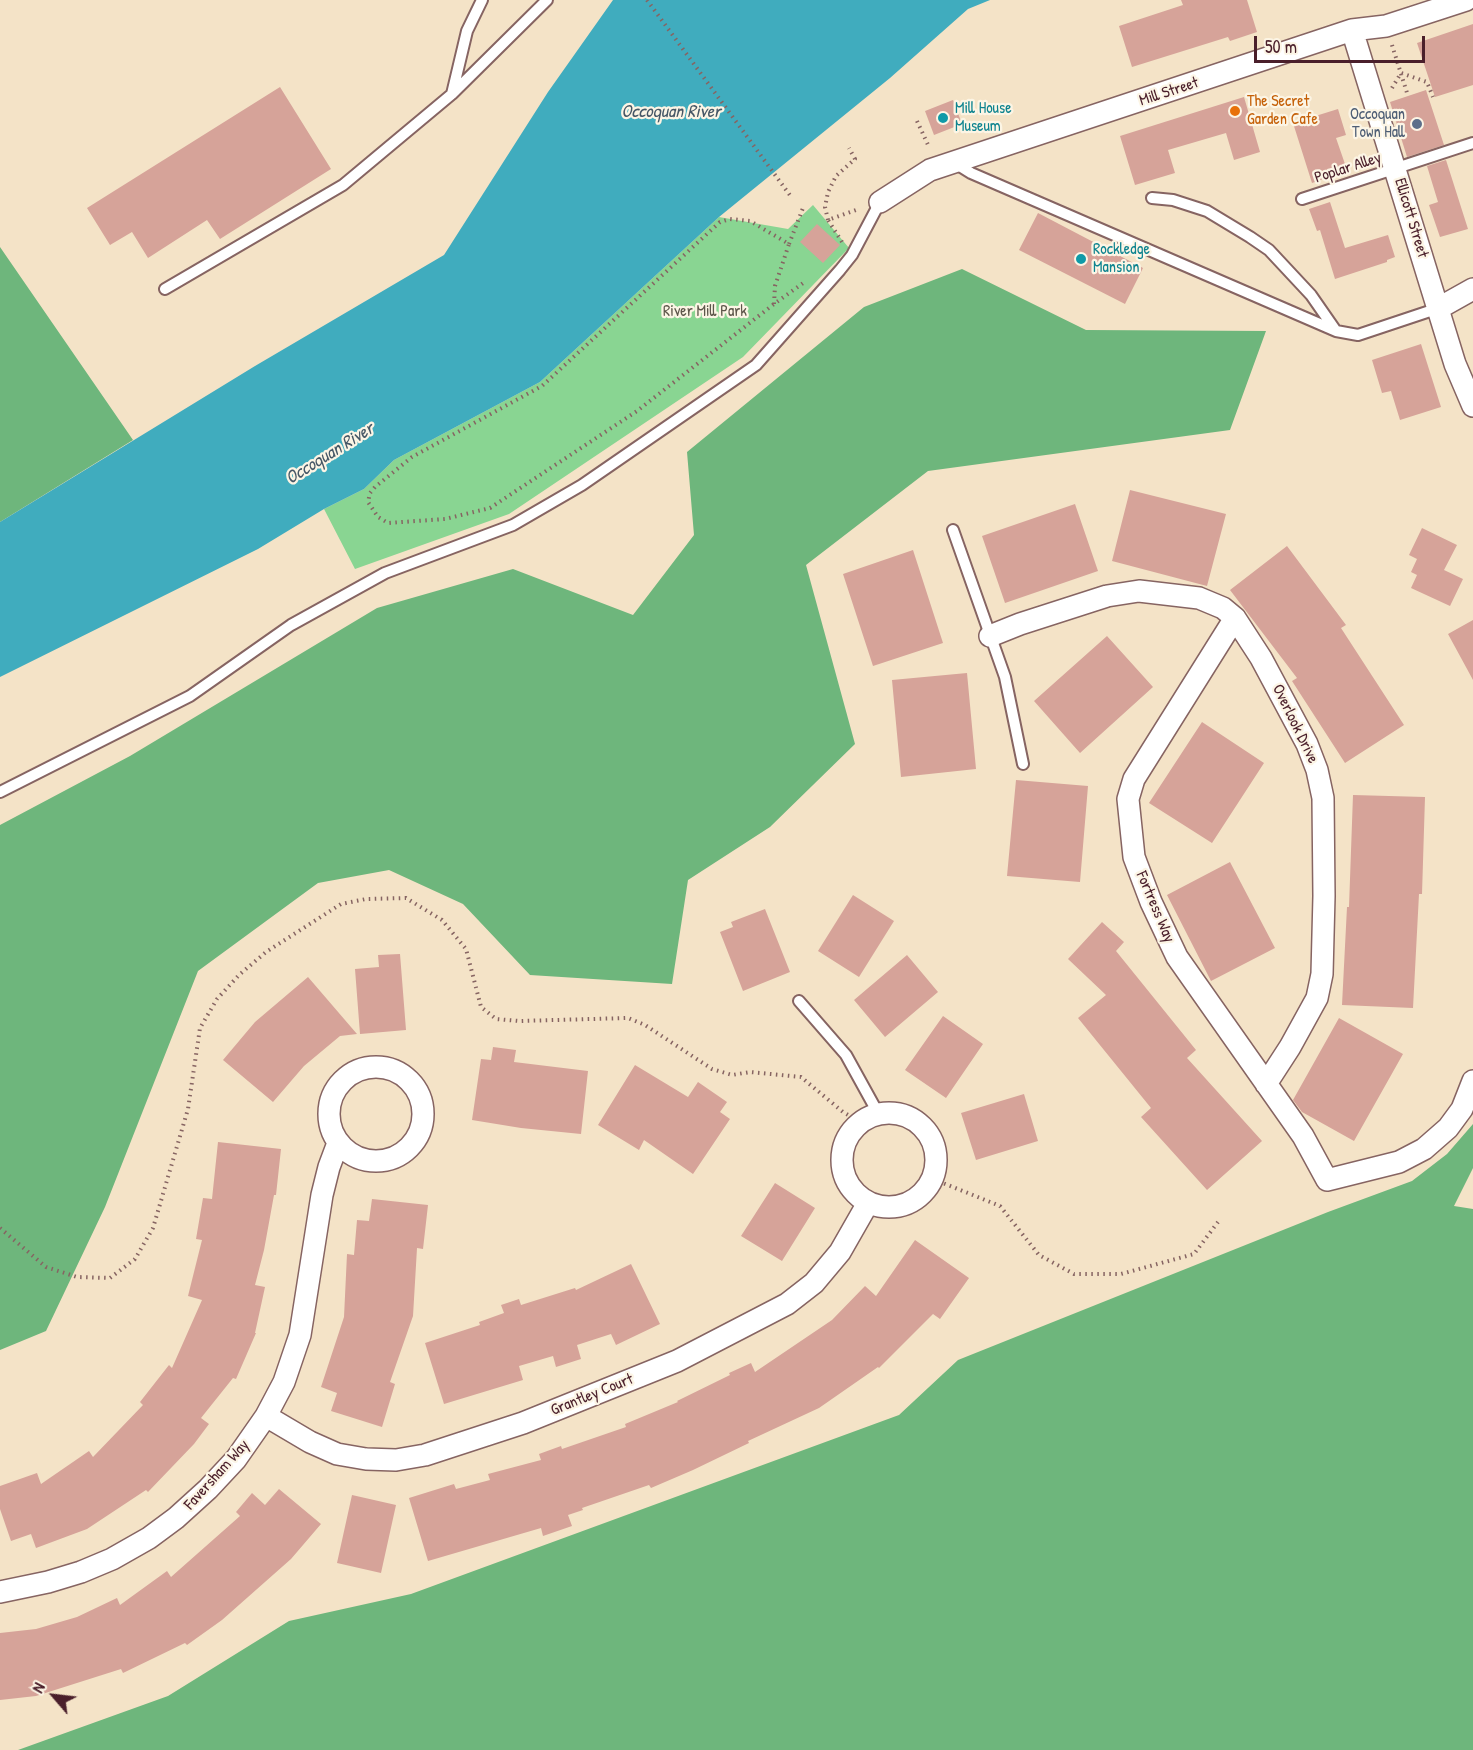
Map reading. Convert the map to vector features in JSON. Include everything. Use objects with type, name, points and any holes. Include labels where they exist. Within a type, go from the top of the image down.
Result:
[{"type":"street","name":"Mill Street","points":[[880,201],[930,170],[1353,30],[1386,26],[1466,0]]},
{"type":"street","name":"Ellicott Street","points":[[1353,30],[1455,364],[1473,406]]},
{"type":"street","points":[[1439,308],[1473,289]]},
{"type":"street","name":"Overlook Drive","points":[[990,636],[1107,596],[1139,591],[1206,600],[1223,608],[1236,618],[1261,658],[1307,744],[1317,770],[1323,798],[1322,974],[1317,998],[1266,1084]]},
{"type":"street","name":"Fortress Way","points":[[1236,618],[1134,779],[1128,799],[1134,857],[1151,902],[1177,957],[1303,1136],[1327,1180],[1399,1162],[1424,1149],[1453,1122],[1462,1109],[1473,1081]]},
{"type":"street","points":[[381,1066],[396,1071],[409,1080],[419,1093],[423,1108],[422,1124],[416,1139],[406,1150],[393,1158],[370,1161],[349,1154],[338,1143],[330,1129],[328,1114],[331,1098],[339,1084],[351,1074],[365,1068],[381,1066]]},
{"type":"street","points":[[894,1112],[908,1116],[925,1129],[936,1149],[933,1179],[924,1192],[912,1202],[898,1207],[883,1207],[868,1203],[855,1193],[846,1180],[842,1164],[843,1149],[849,1134],[869,1117],[894,1112]]},
{"type":"street","name":"Faversham Way","points":[[0,1592],[48,1582],[112,1559],[149,1538],[176,1518],[236,1459],[266,1416],[284,1382],[300,1335],[322,1195],[338,1143]]},
{"type":"street","name":"Grantley Court","points":[[266,1416],[310,1442],[337,1454],[366,1459],[396,1460],[425,1455],[523,1423],[677,1361],[787,1304],[814,1282],[840,1252],[868,1203]]},
{"type":"lane","points":[[452,94],[467,32],[482,0]]},
{"type":"lane","points":[[165,289],[343,185],[452,94],[547,0]]},
{"type":"lane","name":"Poplar Alley","points":[[1302,199],[1473,143]]},
{"type":"lane","points":[[947,165],[971,173],[1336,331],[1358,335],[1439,308]]},
{"type":"lane","points":[[1152,198],[1173,200],[1207,211],[1269,250],[1311,295],[1336,331]]},
{"type":"lane","points":[[0,792],[190,696],[291,626],[385,573],[513,525],[582,485],[756,365],[848,260],[880,201]]},
{"type":"lane","points":[[953,530],[1005,677],[1023,764]]},
{"type":"lane","points":[[799,1001],[846,1055],[869,1117]]},
{"type":"path","points":[[647,0],[792,198]]},
{"type":"path","points":[[1393,50],[1408,96]]},
{"type":"path","points":[[1387,96],[1401,73]]},
{"type":"path","points":[[1401,73],[1427,82],[1433,97]]},
{"type":"path","points":[[917,121],[947,165]]},
{"type":"path","points":[[842,246],[836,231],[828,220],[825,207],[828,192],[836,176],[855,159],[849,148]]},
{"type":"path","points":[[828,220],[880,201]]},
{"type":"path","points":[[774,304],[775,286],[803,208]]},
{"type":"path","points":[[789,244],[750,221],[730,219],[720,222],[542,386],[412,457],[375,487],[370,493],[368,502],[378,517],[388,523],[445,519],[490,508],[637,411],[811,277]]},
{"type":"path","points":[[0,1228],[46,1267],[76,1277],[110,1278],[135,1259],[153,1228],[188,1109],[200,1029],[217,999],[239,975],[266,952],[341,904],[366,899],[406,898],[442,920],[466,949],[481,1007],[496,1019],[519,1021],[628,1018],[645,1025],[712,1069],[732,1075],[750,1072],[801,1077],[843,1112],[869,1117]]},
{"type":"path","points":[[933,1179],[1000,1206],[1039,1255],[1074,1274],[1121,1274],[1194,1254],[1218,1222]]},
{"type":"green space","name":"River Mill Park","points":[[813,205],[849,248],[743,357],[509,514],[355,569],[324,509],[364,489],[394,460],[540,382],[719,217],[788,229]]},
{"type":"green space","points":[[0,247],[133,440],[0,522]]},
{"type":"green space","points":[[962,269],[1086,330],[1266,331],[1230,430],[928,471],[806,565],[855,744],[770,827],[688,880],[672,984],[530,975],[463,904],[389,870],[318,883],[198,971],[105,1207],[46,1331],[0,1350],[0,825],[130,756],[377,608],[513,569],[633,615],[694,535],[687,452],[864,307]]},
{"type":"green space","points":[[1473,1124],[1473,1168],[1454,1206],[1473,1209],[1473,1750],[18,1750],[168,1696],[289,1621],[411,1594],[899,1415],[958,1360],[1328,1212],[1412,1181],[1447,1154]]},
{"type":"water","name":"Occoquan River","points":[[613,0],[990,0],[968,9],[890,78],[719,217],[540,382],[394,460],[364,489],[324,509],[258,549],[0,677],[0,522],[255,366],[444,255],[548,92]]},
{"type":"building","points":[[1181,0],[1247,0],[1257,32],[1230,41],[1228,37],[1132,67],[1119,26],[1183,5]]},
{"type":"building","points":[[1473,24],[1473,85],[1435,97],[1417,43]]},
{"type":"building","points":[[280,87],[331,169],[220,239],[207,220],[148,258],[132,232],[110,245],[87,208]]},
{"type":"building","name":"Occoquan Town Hall","points":[[1426,90],[1444,145],[1407,157],[1390,102]]},
{"type":"building","points":[[1244,97],[1260,152],[1234,160],[1226,133],[1168,150],[1175,173],[1135,185],[1120,136]]},
{"type":"building","name":"Mill House Museum","points":[[953,100],[962,124],[934,135],[925,111]]},
{"type":"building","points":[[1338,109],[1346,135],[1336,138],[1345,164],[1342,165],[1344,172],[1312,183],[1293,123]]},
{"type":"building","points":[[1446,160],[1468,229],[1440,237],[1429,205],[1438,202],[1427,166]]},
{"type":"building","points":[[1330,202],[1345,248],[1388,235],[1395,257],[1387,262],[1335,279],[1320,230],[1317,231],[1309,209]]},
{"type":"building","name":"Rockledge Mansion","points":[[1038,213],[1143,268],[1125,304],[1019,250]]},
{"type":"building","points":[[817,224],[840,245],[823,263],[800,242]]},
{"type":"building","points":[[1421,344],[1441,407],[1400,420],[1391,391],[1382,393],[1372,360]]},
{"type":"building","points":[[1130,490],[1226,514],[1207,586],[1112,561]]},
{"type":"building","points":[[1075,504],[1098,571],[1005,603],[982,536]]},
{"type":"building","points":[[1422,528],[1457,545],[1444,570],[1463,579],[1450,606],[1411,588],[1417,575],[1411,572],[1417,559],[1409,555]]},
{"type":"building","points":[[1287,546],[1346,625],[1341,628],[1404,725],[1345,763],[1292,681],[1297,678],[1230,590]]},
{"type":"building","points":[[913,550],[943,643],[873,666],[843,574]]},
{"type":"building","points":[[1473,620],[1473,680],[1448,634]]},
{"type":"building","points":[[1107,636],[1153,687],[1080,753],[1034,701]]},
{"type":"building","points":[[967,673],[976,769],[901,777],[892,680]]},
{"type":"building","points":[[1202,722],[1264,763],[1212,843],[1149,803]]},
{"type":"building","points":[[1016,780],[1088,786],[1080,882],[1007,876]]},
{"type":"building","points":[[1353,795],[1425,797],[1422,894],[1419,894],[1413,1008],[1342,1005],[1347,907],[1349,907]]},
{"type":"building","points":[[1230,862],[1275,948],[1211,981],[1167,895]]},
{"type":"building","points":[[853,895],[894,921],[859,977],[818,951]]},
{"type":"building","points":[[765,909],[790,972],[743,991],[720,932],[733,927],[731,922]]},
{"type":"building","points":[[1102,922],[1124,942],[1116,951],[1196,1050],[1187,1058],[1262,1141],[1207,1190],[1141,1117],[1151,1108],[1078,1018],[1106,995],[1068,959]]},
{"type":"building","points":[[400,954],[406,1030],[360,1034],[355,969],[379,967],[378,955]]},
{"type":"building","points":[[907,955],[938,992],[885,1037],[854,1000]]},
{"type":"building","points":[[308,977],[357,1034],[340,1036],[304,1066],[273,1102],[223,1060],[255,1022]]},
{"type":"building","points":[[943,1016],[983,1044],[946,1098],[905,1070]]},
{"type":"building","points":[[1339,1018],[1403,1054],[1354,1141],[1302,1112],[1293,1100]]},
{"type":"building","points":[[493,1047],[516,1050],[514,1062],[588,1071],[581,1134],[472,1120],[481,1059],[491,1060]]},
{"type":"building","points":[[635,1065],[688,1097],[698,1082],[727,1102],[720,1112],[730,1119],[693,1174],[644,1140],[639,1150],[598,1125]]},
{"type":"building","points":[[1024,1094],[1038,1141],[976,1160],[961,1113]]},
{"type":"building","points":[[218,1142],[281,1149],[276,1195],[274,1195],[255,1285],[265,1287],[256,1333],[236,1379],[233,1378],[201,1418],[209,1424],[194,1444],[148,1492],[146,1490],[87,1529],[36,1548],[31,1534],[11,1541],[0,1509],[0,1486],[37,1473],[41,1484],[89,1451],[93,1457],[143,1405],[140,1402],[169,1365],[172,1368],[202,1300],[188,1296],[202,1240],[196,1239],[203,1198],[212,1199]]},
{"type":"building","points":[[775,1183],[815,1208],[782,1261],[741,1236]]},
{"type":"building","points":[[372,1199],[428,1205],[423,1249],[417,1248],[413,1316],[390,1382],[395,1384],[382,1427],[331,1411],[337,1393],[321,1387],[344,1317],[347,1254],[354,1255],[357,1220],[369,1221]]},
{"type":"building","points":[[915,1240],[969,1278],[940,1319],[933,1314],[879,1368],[819,1408],[693,1470],[651,1488],[649,1485],[582,1508],[583,1510],[568,1515],[572,1526],[543,1536],[541,1528],[428,1561],[409,1498],[454,1484],[456,1489],[490,1480],[488,1474],[541,1460],[539,1454],[561,1446],[562,1449],[626,1427],[625,1424],[678,1402],[751,1363],[755,1372],[832,1320],[865,1286],[876,1296]]},
{"type":"building","points":[[631,1264],[660,1324],[616,1345],[611,1334],[577,1345],[581,1359],[556,1367],[553,1356],[519,1366],[523,1380],[444,1404],[425,1343],[480,1325],[479,1322],[504,1313],[501,1305],[519,1299],[521,1305],[575,1288],[576,1290]]},
{"type":"building","points":[[279,1489],[321,1524],[291,1559],[222,1620],[187,1645],[185,1643],[123,1673],[121,1669],[36,1696],[0,1700],[0,1633],[36,1629],[77,1617],[117,1598],[120,1605],[167,1571],[171,1577],[240,1516],[236,1512],[252,1493],[265,1505]]},
{"type":"building","points":[[352,1495],[396,1505],[381,1573],[337,1563]]},
{"type":"place","name":"The Secret Garden Cafe","points":[[1235,111]]},
{"type":"place","name":"Mill House Museum","points":[[943,118]]},
{"type":"place","name":"Occoquan Town Hall","points":[[1417,124]]},
{"type":"place","name":"Rockledge Mansion","points":[[1081,259]]}]
